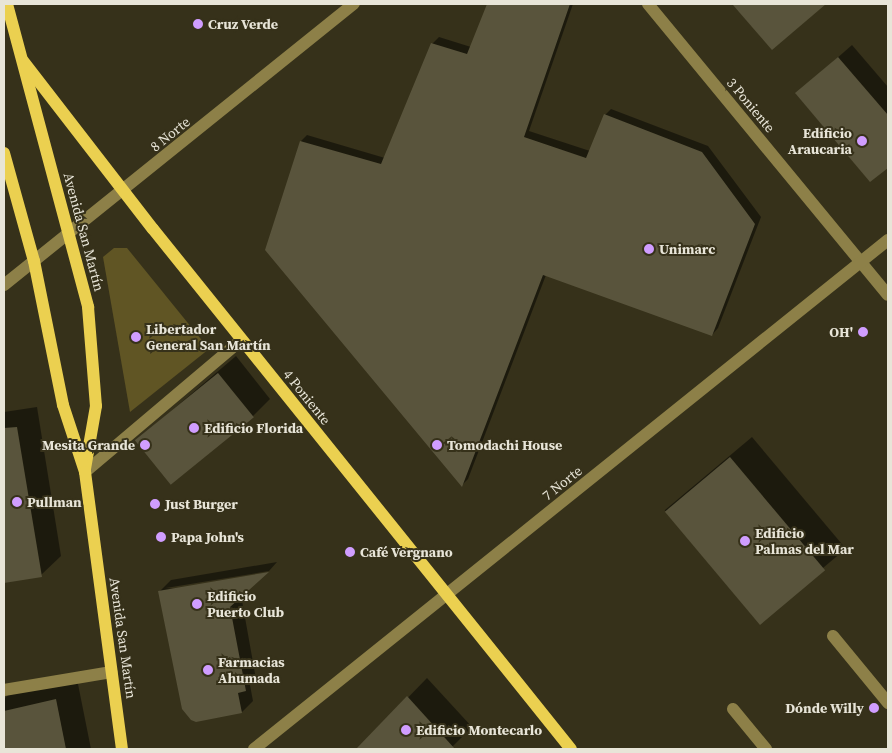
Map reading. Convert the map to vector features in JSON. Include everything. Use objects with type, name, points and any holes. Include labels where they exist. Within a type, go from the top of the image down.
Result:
[{"type":"main road","name":"Avenida San Martín","points":[[7,4],[24,61],[88,307],[96,406],[85,472]]},
{"type":"main road","name":"4 Poniente","points":[[24,61],[123,191],[241,340],[571,749]]},
{"type":"main road","name":"Avenida San Martín","points":[[4,153],[34,261],[63,405],[85,472],[122,749]]},
{"type":"street","name":"8 Norte","points":[[4,285],[354,4]]},
{"type":"street","name":"3 Poniente","points":[[648,4],[888,295]]},
{"type":"street","name":"7 Norte","points":[[254,749],[888,240]]},
{"type":"street","points":[[85,472],[241,340]]},
{"type":"street","points":[[833,636],[888,703]]},
{"type":"street","points":[[4,690],[112,672]]},
{"type":"street","points":[[733,709],[766,749]]},
{"type":"shaded area","points":[[114,248],[127,248],[209,349],[130,412],[103,257]]},
{"type":"building","points":[[487,4],[570,4],[524,137],[586,158],[604,114],[702,152],[755,224],[712,336],[543,275],[462,487],[265,250],[300,141],[381,164],[431,43],[467,54]]},
{"type":"building","points":[[732,4],[826,4],[772,50]]},
{"type":"building","name":"Edificio Araucaria","points":[[838,57],[888,115],[888,168],[870,182],[795,93]]},
{"type":"building","name":"Edificio Florida","points":[[218,373],[254,417],[171,485],[135,440]]},
{"type":"building","name":"Pullman","points":[[17,427],[42,577],[4,583],[4,428]]},
{"type":"building","name":"Edificio Palmas del Mar","points":[[730,457],[825,570],[760,625],[665,512]]},
{"type":"building","points":[[269,572],[230,607],[246,691],[238,693],[242,713],[196,722],[191,720],[182,709],[158,591]]},
{"type":"building","name":"Edificio Montecarlo","points":[[407,696],[455,749],[356,749]]},
{"type":"building","points":[[56,699],[66,749],[4,749],[4,711]]},
{"type":"place","name":"Cruz Verde","points":[[198,24]]},
{"type":"place","name":"Edificio Araucaria","points":[[862,141]]},
{"type":"place","name":"Unimarc","points":[[649,249]]},
{"type":"place","name":"OH'","points":[[863,332]]},
{"type":"place","name":"Libertador General San Martín","points":[[136,337]]},
{"type":"place","name":"Edificio Florida","points":[[194,428]]},
{"type":"place","name":"Mesita Grande","points":[[145,445]]},
{"type":"place","name":"Tomodachi House","points":[[437,445]]},
{"type":"place","name":"Pullman","points":[[17,502]]},
{"type":"place","name":"Just Burger","points":[[155,504]]},
{"type":"place","name":"Papa John's","points":[[161,537]]},
{"type":"place","name":"Edificio Palmas del Mar","points":[[745,541]]},
{"type":"place","name":"Café Vergnano","points":[[350,552]]},
{"type":"place","name":"Edificio Puerto Club","points":[[197,604]]},
{"type":"place","name":"Farmacias Ahumada","points":[[208,670]]},
{"type":"place","name":"Dónde Willy","points":[[874,708]]},
{"type":"place","name":"Edificio Montecarlo","points":[[406,730]]}]
